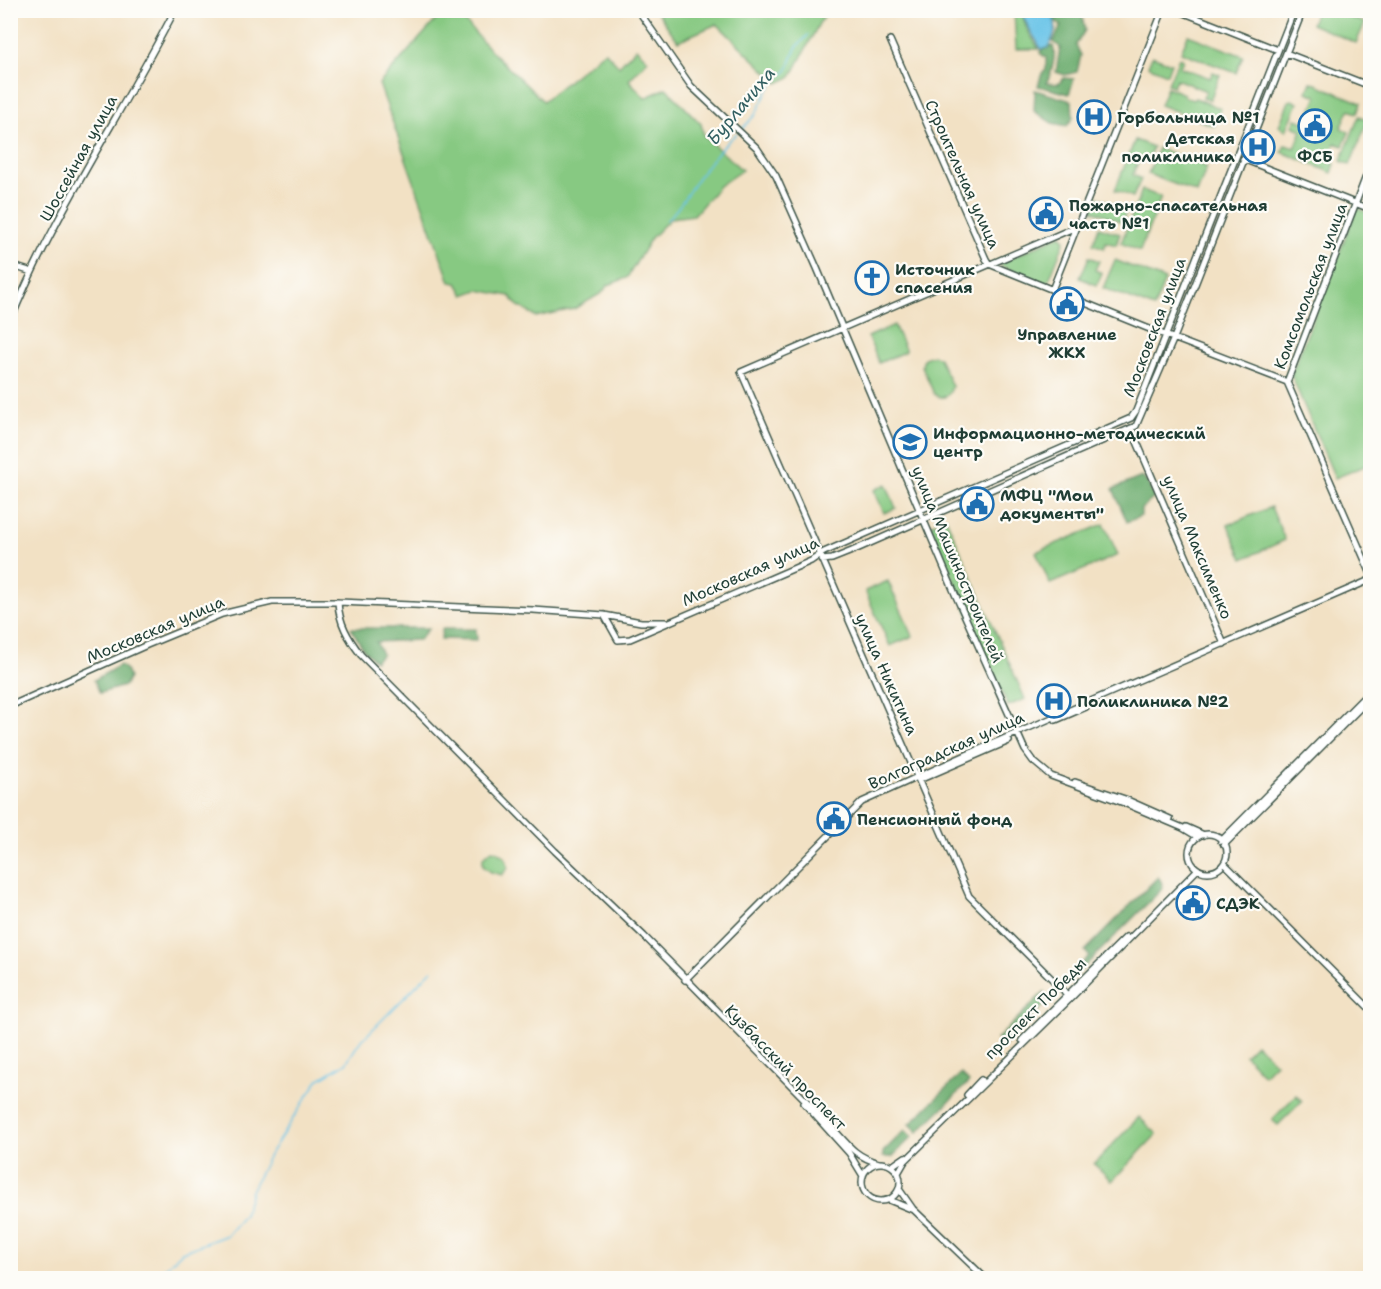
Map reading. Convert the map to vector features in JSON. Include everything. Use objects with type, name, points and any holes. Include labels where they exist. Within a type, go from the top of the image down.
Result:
[{"type":"main road","name":"Шоссейная улица","points":[[10,322],[32,272],[69,201],[175,10]]},
{"type":"main road","name":"улица Машиностроителей","points":[[638,10],[691,86],[763,154],[776,176],[1018,735],[1033,761],[1051,776],[1124,803],[1201,836]]},
{"type":"main road","points":[[1052,290],[1163,10]]},
{"type":"main road","points":[[1176,10],[1278,50]]},
{"type":"main road","name":"Московская улица","points":[[608,626],[618,640],[630,639],[1127,421],[1136,411],[1294,10]]},
{"type":"main road","name":"Московская улица","points":[[1132,429],[1139,422],[1174,338],[1303,10]]},
{"type":"main road","name":"Строительная улица","points":[[890,40],[989,264],[1287,382]]},
{"type":"main road","points":[[1286,53],[1371,86]]},
{"type":"main road","points":[[1236,156],[1371,209]]},
{"type":"main road","name":"Комсомольская улица","points":[[1287,382],[1371,166]]},
{"type":"main road","points":[[821,554],[741,372],[1076,227]]},
{"type":"main road","points":[[10,265],[32,272]]},
{"type":"main road","points":[[1287,382],[1371,572]]},
{"type":"main road","name":"улица Максименко","points":[[1127,421],[1222,645]]},
{"type":"main road","points":[[811,561],[824,563],[1132,429]]},
{"type":"main road","points":[[1078,443],[1081,451]]},
{"type":"main road","name":"улица Никитина","points":[[821,554],[969,896],[1064,991],[1066,996]]},
{"type":"main road","points":[[1018,735],[1371,581]]},
{"type":"main road","name":"Волгоградская улица","points":[[686,980],[862,802],[1371,581]]},
{"type":"main road","name":"Московская улица","points":[[10,706],[222,614],[272,602],[338,602],[604,615],[641,622],[670,622]]},
{"type":"main road","points":[[338,602],[344,630],[361,655],[828,1123],[857,1155],[892,1166],[900,1180],[899,1189],[889,1200]]},
{"type":"main road","points":[[604,615],[608,626]]},
{"type":"main road","points":[[608,626],[610,620],[615,617]]},
{"type":"main road","points":[[641,622],[645,626],[644,633]]},
{"type":"main road","points":[[1223,843],[1371,691]]},
{"type":"main road","points":[[1223,843],[1371,698]]},
{"type":"main road","points":[[1210,835],[1223,843],[1226,856],[1220,867],[1211,872],[1197,869],[1192,864],[1190,846],[1201,836],[1210,835]]},
{"type":"main road","points":[[1224,861],[1371,1004]]},
{"type":"main road","points":[[1224,861],[1371,1009]]},
{"type":"main road","points":[[898,1173],[905,1161],[1069,1000],[1197,869]]},
{"type":"main road","name":"проспект Победы","points":[[892,1166],[915,1149],[1066,996],[1197,869]]},
{"type":"main road","name":"Кузбасский проспект","points":[[686,980],[849,1153],[864,1176]]},
{"type":"main road","points":[[879,1163],[870,1167],[864,1176],[862,1182],[866,1194],[877,1201],[889,1200],[913,1209]]},
{"type":"main road","points":[[899,1189],[913,1209],[986,1278]]},
{"type":"green space","points":[[444,11],[456,11],[490,50],[543,101],[605,51],[619,66],[636,48],[648,60],[629,80],[645,98],[666,88],[701,124],[704,136],[742,170],[719,186],[694,215],[671,218],[651,238],[627,278],[608,285],[602,293],[574,309],[536,317],[517,305],[510,296],[478,290],[464,295],[457,283],[450,282],[379,84]]},
{"type":"green space","points":[[656,11],[829,11],[820,22],[791,77],[778,83],[717,24],[678,41]]},
{"type":"green space","points":[[1014,11],[1023,14],[1026,27],[1039,49],[1016,49]]},
{"type":"green space","points":[[1046,11],[1081,11],[1085,30],[1076,45],[1081,55],[1077,72],[1065,75],[1056,72],[1060,47],[1053,42],[1061,26]]},
{"type":"green space","points":[[1316,11],[1334,11],[1365,23],[1356,43],[1311,24]]},
{"type":"green space","points":[[1188,35],[1243,56],[1236,73],[1181,52]]},
{"type":"green space","points":[[1053,46],[1053,65],[1046,83],[1058,84],[1064,78],[1074,79],[1069,94],[1038,86],[1042,73],[1046,70],[1046,58],[1040,53],[1041,50]]},
{"type":"green space","points":[[1152,56],[1171,63],[1167,74],[1148,66]]},
{"type":"green space","points":[[1179,58],[1183,60],[1180,67],[1210,78],[1213,72],[1220,75],[1210,100],[1203,98],[1206,91],[1176,79],[1173,86],[1168,84]]},
{"type":"green space","points":[[1311,82],[1361,103],[1357,113],[1349,110],[1341,128],[1349,132],[1343,146],[1335,143],[1328,161],[1335,164],[1332,173],[1282,152],[1285,145],[1295,148],[1302,130],[1293,126],[1296,119],[1306,123],[1317,96],[1307,92]]},
{"type":"green space","points":[[1167,87],[1184,94],[1184,97],[1193,100],[1195,98],[1221,109],[1214,126],[1160,105]]},
{"type":"green space","points":[[1035,90],[1072,101],[1073,118],[1067,126],[1052,123],[1034,111]]},
{"type":"green space","points":[[1289,101],[1298,103],[1286,131],[1279,126]]},
{"type":"green space","points":[[1359,116],[1368,120],[1350,165],[1341,161]]},
{"type":"green space","points":[[1135,140],[1153,147],[1148,160],[1140,157],[1133,175],[1141,179],[1133,197],[1115,190]]},
{"type":"green space","points":[[1158,148],[1207,167],[1197,193],[1148,174]]},
{"type":"green space","points":[[1142,190],[1161,197],[1140,251],[1121,243]]},
{"type":"green space","points":[[1097,197],[1127,209],[1122,222],[1092,210]]},
{"type":"green space","points":[[1357,208],[1370,214],[1370,464],[1335,478],[1291,375]]},
{"type":"green space","points":[[1099,227],[1120,234],[1116,245],[1106,242],[1104,248],[1093,244]]},
{"type":"green space","points":[[1061,235],[1065,240],[1047,285],[1001,266],[1000,263]]},
{"type":"green space","points":[[1089,257],[1099,261],[1095,270],[1102,273],[1097,285],[1080,278]]},
{"type":"green space","points":[[1115,260],[1165,280],[1154,308],[1103,288]]},
{"type":"green space","points":[[894,325],[906,351],[879,363],[868,337]]},
{"type":"green space","points":[[933,355],[939,358],[952,386],[948,395],[943,397],[934,394],[922,366],[924,358]]},
{"type":"green space","points":[[1142,477],[1148,483],[1154,498],[1141,509],[1141,516],[1127,522],[1113,489]]},
{"type":"green space","points":[[886,484],[896,508],[884,513],[874,490]]},
{"type":"green space","points":[[1271,507],[1285,540],[1243,559],[1228,525]]},
{"type":"green space","points":[[946,518],[1025,699],[1008,706],[930,525]]},
{"type":"green space","points":[[1104,524],[1118,555],[1050,584],[1036,552]]},
{"type":"green space","points":[[888,581],[913,636],[890,646],[865,591]]},
{"type":"green space","points":[[351,628],[429,628],[419,640],[376,642],[382,654],[375,661],[364,650]]},
{"type":"green space","points":[[442,629],[476,629],[477,640],[441,639]]},
{"type":"green space","points":[[120,665],[126,670],[129,678],[124,686],[100,693],[94,680]]},
{"type":"green space","points":[[492,850],[501,854],[506,862],[508,868],[502,875],[491,872],[483,866],[483,857]]},
{"type":"green space","points":[[1158,877],[1163,888],[1071,980],[1068,978],[1089,956],[1085,951]]},
{"type":"green space","points":[[1044,992],[1046,1003],[1004,1046],[997,1039]]},
{"type":"green space","points":[[1256,1044],[1276,1063],[1264,1075],[1245,1055]]},
{"type":"green space","points":[[961,1074],[969,1082],[918,1132],[910,1124]]},
{"type":"green space","points":[[1296,1095],[1302,1101],[1278,1125],[1272,1120]]},
{"type":"green space","points":[[1139,1117],[1157,1134],[1112,1181],[1094,1164]]},
{"type":"green space","points":[[905,1130],[912,1137],[892,1157],[883,1157],[883,1152]]},
{"type":"water","points":[[1021,11],[1048,11],[1052,15],[1056,28],[1048,48],[1041,49]]},
{"type":"waterway","name":"Бурлачиха","points":[[741,130],[755,115],[768,90],[778,77],[787,71],[796,48],[808,35]]},
{"type":"waterway","name":"Бурлачиха","points":[[667,220],[713,158],[737,133]]},
{"type":"waterway","points":[[154,1278],[182,1252],[227,1235],[244,1215],[251,1191],[268,1157],[318,1080],[346,1063],[359,1043],[432,970]]},
{"type":"place","name":"Горбольница №1","points":[[1094,117]]},
{"type":"place","name":"ФСБ","points":[[1315,126]]},
{"type":"place","name":"Детская поликлиника","points":[[1258,147]]},
{"type":"place","name":"Пожарно-спасательная часть №1","points":[[1046,214]]},
{"type":"place","name":"Источник спасения","points":[[872,278]]},
{"type":"place","name":"Управление ЖКХ","points":[[1067,304]]},
{"type":"place","name":"Информационно-методический центр","points":[[910,442]]},
{"type":"place","name":"МФЦ \"Мои документы\"","points":[[977,504]]},
{"type":"place","name":"Поликлиника №2","points":[[1054,701]]},
{"type":"place","name":"Пенсионный фонд","points":[[834,819]]},
{"type":"place","name":"СДЭК","points":[[1193,903]]}]
